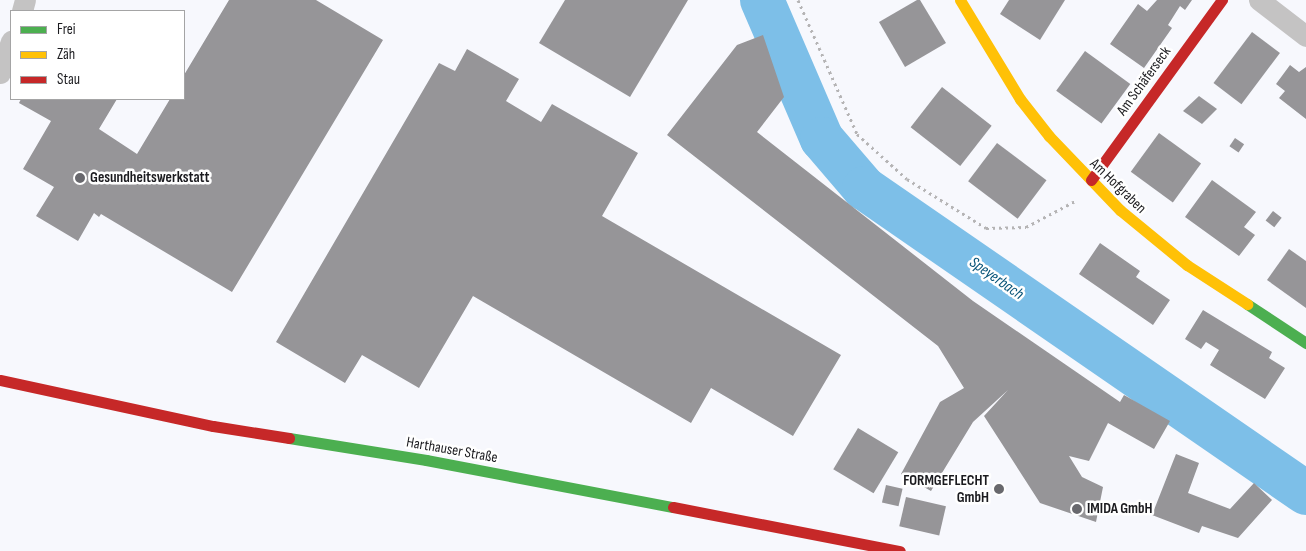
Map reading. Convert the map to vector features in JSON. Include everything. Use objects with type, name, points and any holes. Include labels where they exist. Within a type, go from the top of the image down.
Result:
[{"type":"main road","name":"Am Hofgraben","points":[[960,0],[1020,99],[1049,136],[1120,210],[1180,260],[1306,344]]},
{"type":"main road","name":"Am Schäferseck","points":[[1091,180],[1222,0]]},
{"type":"main road","name":"Harthauser Straße","points":[[0,380],[213,426],[426,460],[900,551]]},
{"type":"street","points":[[1259,0],[1306,36]]},
{"type":"street","points":[[0,73],[10,44]]},
{"type":"path","points":[[798,0],[857,134],[907,180],[986,228],[1026,227],[1082,197],[1091,180]]},
{"type":"building","points":[[229,0],[316,0],[383,40],[232,292],[101,214],[99,217],[94,213],[78,241],[36,216],[54,187],[23,169],[51,121],[19,103],[20,100],[116,100],[99,129],[137,154],[169,100],[185,100],[185,73]]},
{"type":"building","points":[[565,0],[688,0],[630,97],[539,43]]},
{"type":"building","points":[[920,0],[946,43],[905,67],[879,22]]},
{"type":"building","points":[[1009,0],[1065,0],[1040,40],[1000,14]]},
{"type":"building","points":[[1157,0],[1192,0],[1185,10],[1180,6],[1168,25],[1172,28],[1144,68],[1110,44],[1138,4],[1147,11]]},
{"type":"building","points":[[1252,32],[1280,53],[1241,104],[1213,83]]},
{"type":"building","points":[[763,35],[784,97],[757,132],[973,301],[1120,402],[1124,395],[1170,421],[1154,449],[1108,423],[1089,461],[1069,456],[1082,477],[1103,487],[1096,522],[1040,503],[984,416],[1008,390],[973,422],[931,491],[901,474],[940,402],[964,388],[938,346],[667,135],[737,45]]},
{"type":"building","points":[[467,49],[519,79],[506,101],[541,122],[552,104],[638,153],[602,216],[841,355],[793,436],[711,388],[691,423],[473,296],[419,388],[362,355],[345,383],[276,342],[439,63],[455,71]]},
{"type":"building","points":[[1085,51],[1130,84],[1102,124],[1056,91]]},
{"type":"building","points":[[1290,65],[1299,72],[1306,67],[1306,119],[1279,98],[1285,91],[1276,84]]},
{"type":"building","points":[[942,87],[992,126],[960,166],[911,127]]},
{"type":"building","points":[[1199,96],[1217,109],[1202,124],[1183,111]]},
{"type":"building","points":[[1159,133],[1201,164],[1173,202],[1131,172]]},
{"type":"building","points":[[1235,138],[1244,144],[1239,152],[1229,146]]},
{"type":"building","points":[[997,143],[1047,180],[1018,219],[968,181]]},
{"type":"building","points":[[1212,180],[1256,212],[1244,227],[1255,235],[1239,256],[1185,217]]},
{"type":"building","points":[[1273,211],[1282,218],[1274,227],[1266,220]]},
{"type":"building","points":[[1100,243],[1140,271],[1136,277],[1170,300],[1153,325],[1079,274]]},
{"type":"building","points":[[1289,249],[1306,261],[1306,308],[1267,280]]},
{"type":"building","points":[[1203,310],[1272,352],[1269,358],[1285,368],[1265,399],[1210,365],[1219,350],[1206,342],[1201,349],[1185,339]]},
{"type":"building","points":[[858,428],[898,452],[874,493],[833,469]]},
{"type":"building","points":[[1176,454],[1199,463],[1188,493],[1230,509],[1254,483],[1272,500],[1238,538],[1202,526],[1199,533],[1152,515]]},
{"type":"building","points":[[886,485],[903,489],[899,506],[882,503]]},
{"type":"building","points":[[906,497],[946,506],[939,535],[899,526]]},
{"type":"waterway","name":"Speyerbach","points":[[762,0],[822,139],[864,188],[1306,493]]},
{"type":"traffic: fast","points":[[1247,304],[1306,343]]},
{"type":"traffic: fast","points":[[289,438],[426,460],[673,507]]},
{"type":"traffic: slow","points":[[960,0],[1020,99],[1049,136],[1120,210],[1187,265],[1247,304]]},
{"type":"traffic: jam","points":[[1091,180],[1222,0]]},
{"type":"traffic: jam","points":[[0,380],[213,426],[289,438]]},
{"type":"traffic: jam","points":[[673,507],[900,551]]},
{"type":"place","name":"Gesundheitswerkstatt","points":[[80,178]]},
{"type":"place","name":"FORMGEFLECHT GmbH","points":[[999,489]]},
{"type":"place","name":"IMIDA GmbH","points":[[1077,509]]}]
